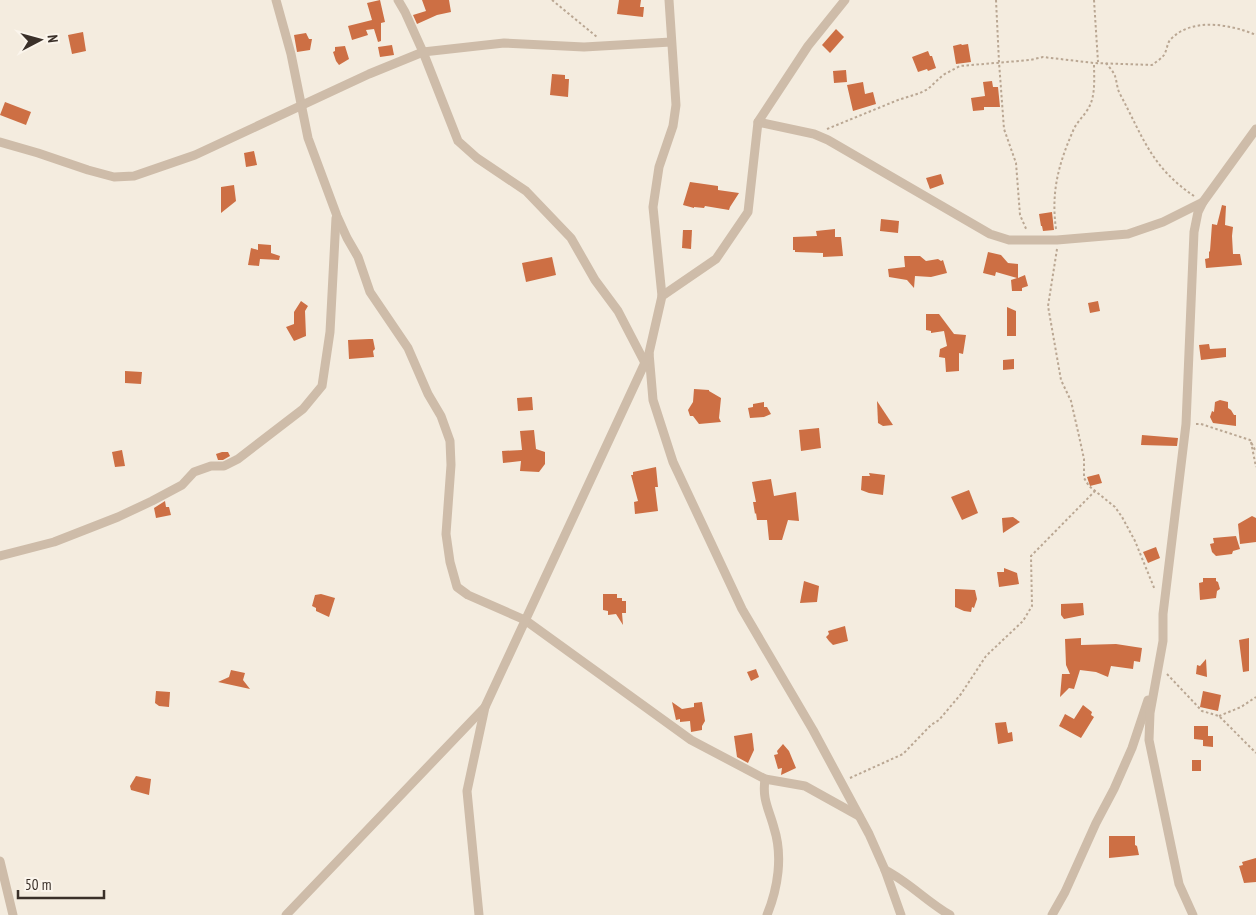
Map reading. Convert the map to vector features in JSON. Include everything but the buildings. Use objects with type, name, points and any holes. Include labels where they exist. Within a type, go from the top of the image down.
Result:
[{"type":"street","points":[[276,0],[291,54],[308,138],[336,216],[358,257],[370,292],[408,348],[428,394],[441,416],[450,441],[451,465],[446,534],[450,562],[457,587],[468,595],[525,620],[691,740],[765,779],[805,786],[859,816]]},
{"type":"street","points":[[398,0],[423,52],[458,141],[477,158],[526,191],[571,238],[595,280],[618,311],[645,362]]},
{"type":"street","points":[[669,0],[676,105],[673,126],[659,167],[653,207],[662,296],[650,353],[654,400],[673,462],[742,609],[813,730],[859,816],[885,870],[901,915]]},
{"type":"street","points":[[662,296],[716,259],[748,212],[758,122],[808,46],[845,0]]},
{"type":"street","points":[[0,142],[101,174],[134,176],[195,155],[369,74],[423,52],[504,43],[584,47],[671,42]]},
{"type":"street","points":[[758,122],[814,134],[846,149],[990,234],[1009,240],[1057,240],[1128,234],[1163,222],[1203,202]]},
{"type":"street","points":[[1193,915],[1179,884],[1149,740],[1150,713],[1163,641],[1163,614],[1186,424],[1194,232],[1198,212],[1203,202],[1256,128]]},
{"type":"street","points":[[0,556],[54,542],[101,524],[152,501],[182,485],[194,472],[211,466],[224,466],[238,459],[303,409],[322,386],[330,332],[336,216]]},
{"type":"street","points":[[480,915],[467,790],[485,707],[650,353]]},
{"type":"street","points":[[1052,915],[1065,892],[1096,823],[1114,789],[1155,687]]},
{"type":"street","points":[[286,915],[485,707]]},
{"type":"street","points":[[765,779],[763,793],[778,843],[778,874],[767,915]]},
{"type":"street","points":[[0,861],[13,915]]},
{"type":"street","points":[[885,870],[900,878],[950,915]]},
{"type":"path","points":[[552,0],[609,45]]},
{"type":"path","points":[[996,0],[1004,129],[1016,163],[1020,215],[1033,240]]},
{"type":"path","points":[[1094,0],[1096,63],[1093,92],[1090,107],[1073,129],[1055,182],[1053,204],[1057,253],[1048,306],[1061,380],[1071,401],[1084,459],[1084,478],[1095,491],[1115,507],[1122,517],[1149,573],[1158,597]]},
{"type":"path","points":[[814,134],[920,93],[928,89],[952,68],[1043,57],[1096,63],[1152,65],[1164,56],[1170,40],[1195,25],[1216,25],[1256,34]]},
{"type":"path","points":[[1106,63],[1114,75],[1119,92],[1132,114],[1141,138],[1149,151],[1162,169],[1184,189],[1203,202]]},
{"type":"path","points":[[1186,424],[1201,424],[1250,440],[1256,452]]},
{"type":"path","points":[[1250,440],[1256,467]]},
{"type":"path","points":[[841,782],[903,754],[931,725],[939,720],[961,694],[986,656],[1022,621],[1032,606],[1031,556],[1095,491]]},
{"type":"path","points":[[1159,665],[1202,711],[1219,716],[1256,753]]},
{"type":"path","points":[[1219,716],[1241,707],[1256,697]]}]
